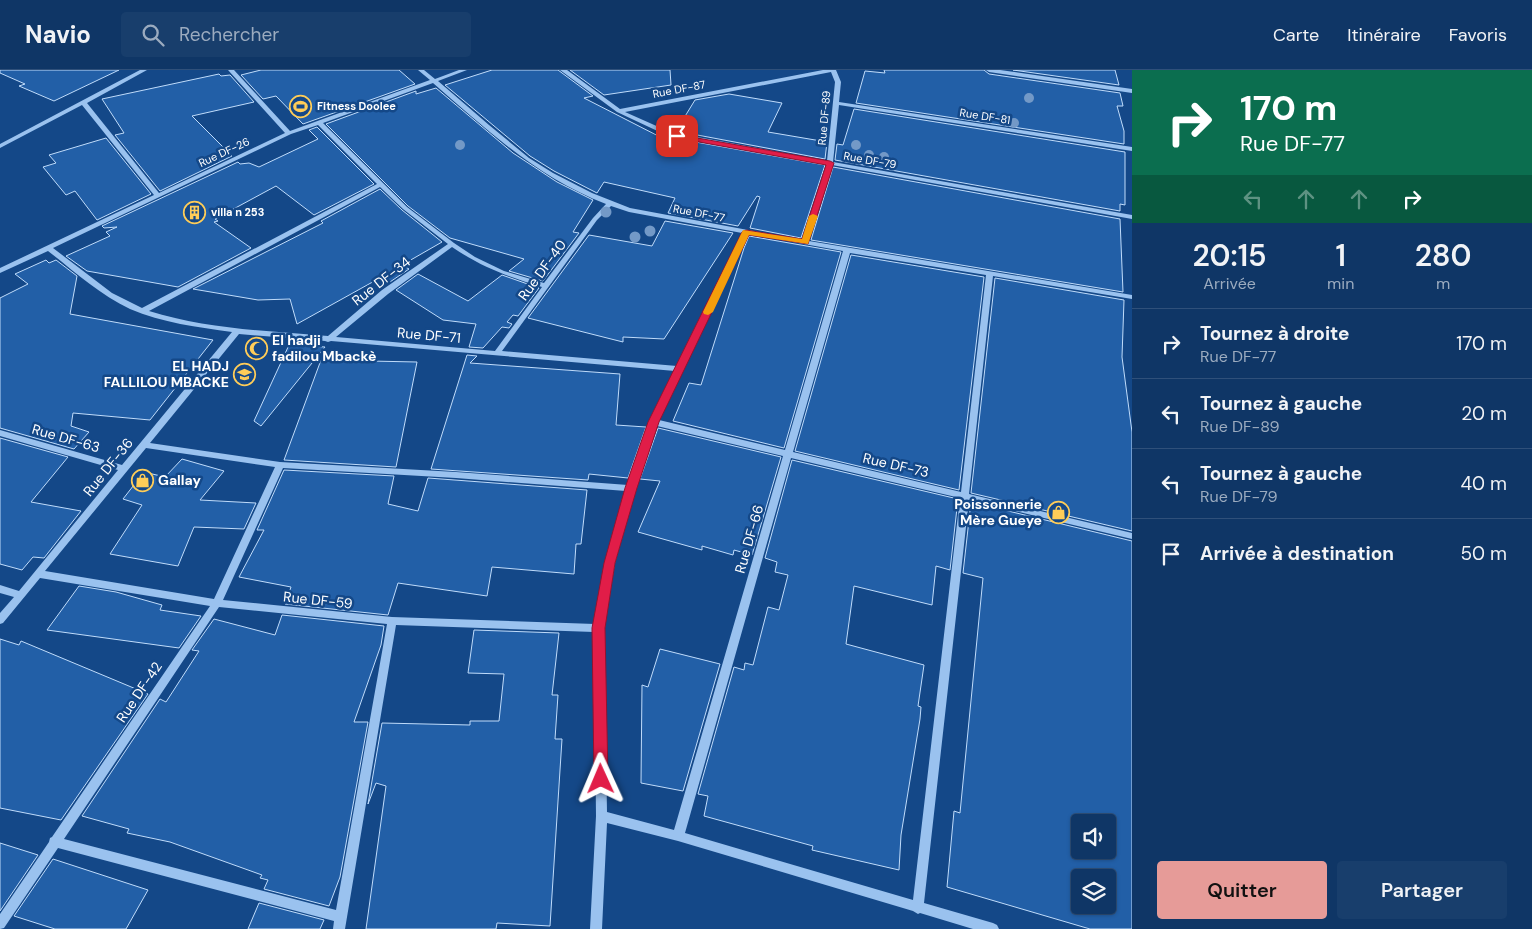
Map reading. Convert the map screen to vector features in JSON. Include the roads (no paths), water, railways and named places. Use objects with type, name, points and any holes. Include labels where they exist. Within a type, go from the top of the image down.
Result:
[{"type":"street","points":[[0,146],[144,70]]},
{"type":"street","points":[[231,70],[289,133]]},
{"type":"street","name":"Rue DF-77","points":[[421,70],[527,159],[609,204],[629,210],[847,250],[1132,297]]},
{"type":"street","name":"Rue DF-26","points":[[0,271],[289,133],[464,70]]},
{"type":"street","name":"Rue DF-79","points":[[563,70],[619,111],[668,134],[1132,217]]},
{"type":"street","points":[[832,70],[838,82]]},
{"type":"street","name":"Rue DF-87","points":[[619,111],[832,70]]},
{"type":"street","points":[[989,70],[1132,91]]},
{"type":"street","name":"Rue DF-89","points":[[805,242],[830,163],[838,82]]},
{"type":"street","points":[[83,102],[157,195]]},
{"type":"street","name":"Rue DF-81","points":[[836,103],[1132,149]]},
{"type":"street","points":[[319,122],[405,208],[452,244],[473,258],[502,272],[546,286]]},
{"type":"street","points":[[143,311],[381,184]]},
{"type":"street","name":"Rue DF-40","points":[[496,353],[595,219],[609,204]]},
{"type":"street","points":[[596,929],[602,816],[599,628],[610,563],[631,488],[654,422],[746,232]]},
{"type":"street","name":"Rue DF-34","points":[[328,340],[385,292],[452,244]]},
{"type":"street","name":"Rue DF-71","points":[[48,248],[120,301],[143,311],[168,318],[237,331],[680,369]]},
{"type":"street","name":"Rue DF-66","points":[[678,836],[847,250]]},
{"type":"street","points":[[918,908],[990,274]]},
{"type":"street","name":"Rue DF-36","points":[[0,620],[237,331]]},
{"type":"street","name":"Rue DF-73","points":[[654,422],[1132,536]]},
{"type":"street","name":"Rue DF-63","points":[[0,433],[125,469]]},
{"type":"street","points":[[144,446],[280,465],[456,475],[631,488]]},
{"type":"street","name":"Rue DF-42","points":[[0,924],[217,603],[280,465]]},
{"type":"street","name":"Rue DF-59","points":[[38,574],[217,603],[392,621],[599,628]]},
{"type":"street","points":[[0,589],[21,595]]},
{"type":"street","points":[[54,842],[340,923],[392,621]]},
{"type":"street","points":[[602,816],[678,836],[993,929]]},
{"type":"place","name":"Fitness Doolee","points":[[301,106]]},
{"type":"place","name":"villa n 253","points":[[195,212]]},
{"type":"place","name":"El hadji fadilou Mbackè","points":[[256,348]]},
{"type":"place","name":"EL HADJ FALLILOU MBACKE","points":[[245,374]]},
{"type":"place","name":"Gallay","points":[[142,480]]},
{"type":"place","name":"Poissonnerie Mère Gueye","points":[[1058,512]]}]
